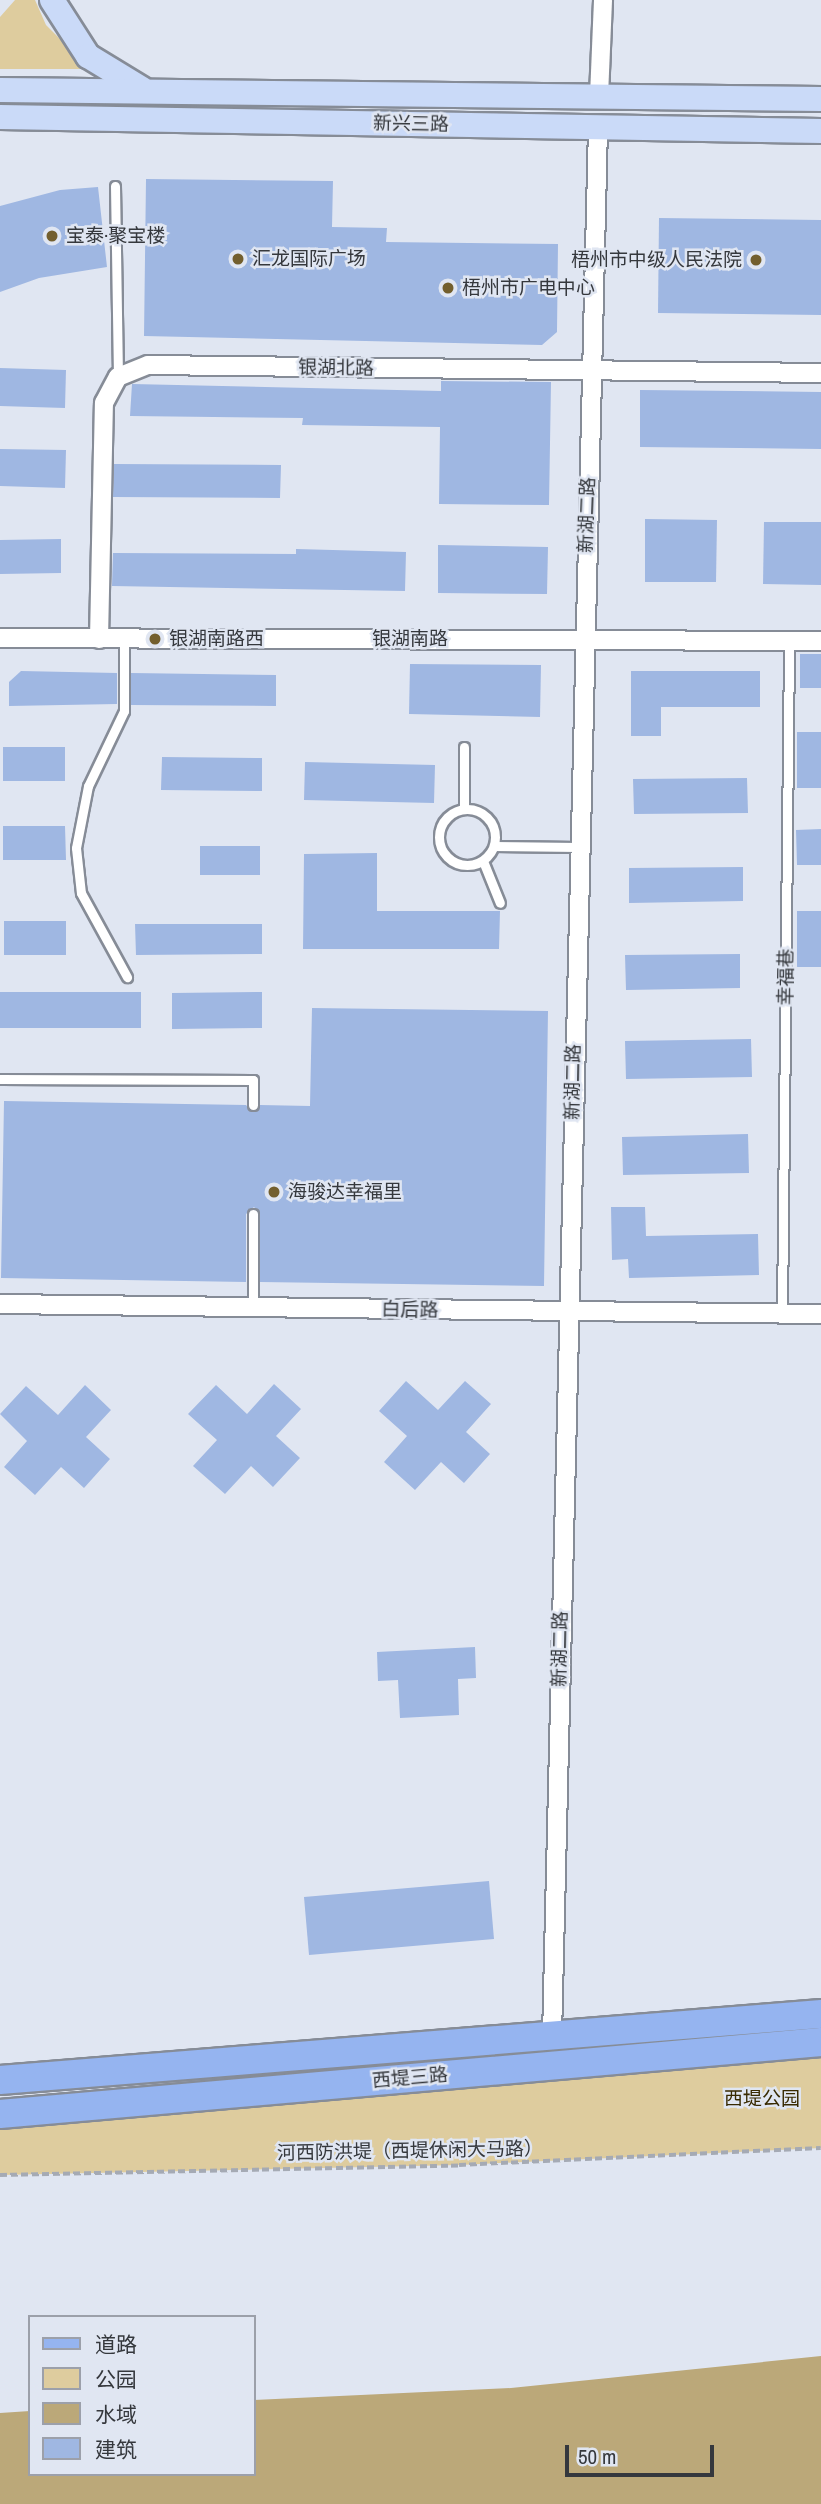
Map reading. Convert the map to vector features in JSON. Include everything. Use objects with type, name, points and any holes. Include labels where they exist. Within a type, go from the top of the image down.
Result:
[{"type":"main road","points":[[52,0],[88,56],[142,90]]},
{"type":"main road","name":"新兴三路","points":[[0,90],[821,99]]},
{"type":"main road","name":"新兴三路","points":[[0,117],[821,131]]},
{"type":"main road","name":"西堤三路","points":[[0,2080],[821,2014]]},
{"type":"main road","name":"西堤三路","points":[[0,2114],[821,2042]]},
{"type":"street","points":[[599,96],[603,0]]},
{"type":"street","name":"新湖二路","points":[[552,2037],[578,847],[598,128]]},
{"type":"street","name":"银湖北路","points":[[118,377],[148,365],[821,373]]},
{"type":"street","points":[[99,639],[104,403],[118,377]]},
{"type":"street","name":"银湖南路","points":[[0,638],[821,640]]},
{"type":"street","name":"白后路","points":[[0,1304],[821,1314]]},
{"type":"lane","points":[[115,186],[118,377]]},
{"type":"lane","points":[[124,639],[124,711],[88,786],[76,848],[81,893],[127,977]]},
{"type":"lane","name":"幸福巷","points":[[782,1314],[789,640]]},
{"type":"lane","points":[[464,747],[464,809]]},
{"type":"lane","points":[[464,809],[489,819],[494,846],[483,861],[456,863],[439,842],[447,816],[464,809]]},
{"type":"lane","points":[[494,846],[578,847]]},
{"type":"lane","points":[[483,861],[500,903]]},
{"type":"lane","points":[[0,1079],[253,1080],[253,1105]]},
{"type":"lane","points":[[253,1214],[253,1307]]},
{"type":"path","name":"河西防洪堤（西堤休闲大马路）","points":[[0,2175],[459,2165],[821,2148]]},
{"type":"green space","points":[[15,0],[35,0],[46,25],[79,58],[82,69],[0,69],[0,17]]},
{"type":"green space","name":"西堤公园","points":[[821,2042],[821,2148],[459,2165],[0,2175],[0,2114]]},
{"type":"water","points":[[821,2356],[821,2504],[0,2504],[0,2413],[28,2411],[28,2476],[256,2476],[256,2400],[511,2388]]},
{"type":"building","points":[[146,179],[333,181],[332,227],[387,228],[386,242],[558,244],[557,332],[542,345],[144,336]]},
{"type":"building","name":"宝泰·聚宝楼","points":[[98,187],[107,267],[39,278],[0,292],[0,206],[60,190]]},
{"type":"building","points":[[659,218],[821,220],[821,315],[658,313]]},
{"type":"building","points":[[0,368],[66,370],[65,408],[0,406]]},
{"type":"building","points":[[441,381],[551,382],[549,505],[439,504],[440,427],[302,425],[303,418],[130,416],[132,384],[441,391]]},
{"type":"building","points":[[640,390],[821,392],[821,449],[640,447]]},
{"type":"building","points":[[0,449],[66,450],[65,488],[0,486]]},
{"type":"building","points":[[114,464],[281,465],[280,498],[113,497]]},
{"type":"building","points":[[645,519],[717,520],[716,582],[645,582]]},
{"type":"building","points":[[764,522],[821,522],[821,585],[763,584]]},
{"type":"building","points":[[61,539],[61,573],[0,574],[0,540]]},
{"type":"building","points":[[438,545],[548,547],[547,594],[438,593]]},
{"type":"building","points":[[296,549],[406,552],[405,591],[112,586],[113,553],[296,554]]},
{"type":"building","points":[[800,654],[821,654],[821,688],[800,688]]},
{"type":"building","points":[[410,664],[541,665],[540,717],[409,714]]},
{"type":"building","points":[[21,671],[117,673],[117,704],[9,706],[9,682]]},
{"type":"building","points":[[631,671],[760,671],[760,707],[661,707],[661,736],[631,736]]},
{"type":"building","points":[[131,673],[276,675],[276,706],[131,705]]},
{"type":"building","points":[[797,732],[821,732],[821,788],[797,788]]},
{"type":"building","points":[[3,747],[65,747],[65,781],[3,781]]},
{"type":"building","points":[[162,757],[262,758],[262,791],[161,790]]},
{"type":"building","points":[[305,762],[435,765],[434,803],[304,800]]},
{"type":"building","points":[[747,778],[748,813],[634,814],[633,779]]},
{"type":"building","points":[[3,826],[65,826],[66,860],[3,860]]},
{"type":"building","points":[[821,829],[821,865],[797,865],[796,830]]},
{"type":"building","points":[[200,846],[260,846],[260,875],[200,875]]},
{"type":"building","points":[[377,853],[377,911],[500,911],[499,949],[303,949],[304,854]]},
{"type":"building","points":[[743,867],[743,901],[629,903],[629,868]]},
{"type":"building","points":[[797,911],[821,911],[821,967],[797,967]]},
{"type":"building","points":[[4,921],[66,921],[66,955],[4,955]]},
{"type":"building","points":[[135,924],[262,924],[262,954],[136,955]]},
{"type":"building","points":[[740,954],[740,988],[626,990],[625,955]]},
{"type":"building","points":[[0,992],[141,992],[141,1028],[0,1028]]},
{"type":"building","points":[[262,992],[262,1028],[172,1029],[172,993]]},
{"type":"building","name":"海骏达幸福里","points":[[312,1008],[548,1011],[544,1286],[260,1282],[260,1214],[254,1207],[246,1214],[246,1282],[1,1278],[4,1101],[246,1105],[252,1112],[260,1105],[310,1106]]},
{"type":"building","points":[[751,1039],[752,1077],[626,1079],[625,1041]]},
{"type":"building","points":[[748,1134],[749,1173],[623,1175],[622,1137]]},
{"type":"building","points":[[611,1207],[645,1207],[646,1236],[758,1234],[759,1275],[629,1278],[628,1259],[612,1260]]},
{"type":"building","points":[[406,1381],[438,1410],[465,1381],[491,1404],[466,1432],[490,1454],[464,1483],[441,1462],[415,1490],[384,1462],[407,1436],[379,1411]]},
{"type":"building","points":[[274,1384],[301,1409],[276,1436],[300,1458],[273,1487],[251,1466],[225,1494],[193,1466],[217,1440],[188,1414],[216,1385],[247,1414]]},
{"type":"building","points":[[85,1385],[111,1410],[86,1437],[110,1459],[84,1488],[61,1467],[35,1495],[4,1467],[27,1441],[0,1414],[26,1386],[58,1415]]},
{"type":"building","points":[[475,1647],[476,1678],[458,1679],[459,1715],[400,1718],[398,1680],[378,1681],[377,1652]]},
{"type":"building","points":[[489,1881],[494,1939],[309,1955],[304,1897]]},
{"type":"place","name":"宝泰·聚宝楼","points":[[52,236]]},
{"type":"place","name":"汇龙国际广场","points":[[238,259]]},
{"type":"place","name":"梧州市中级人民法院","points":[[756,260]]},
{"type":"place","name":"梧州市广电中心","points":[[448,288]]},
{"type":"place","name":"银湖南路西","points":[[155,639]]},
{"type":"place","name":"海骏达幸福里","points":[[274,1192]]}]
